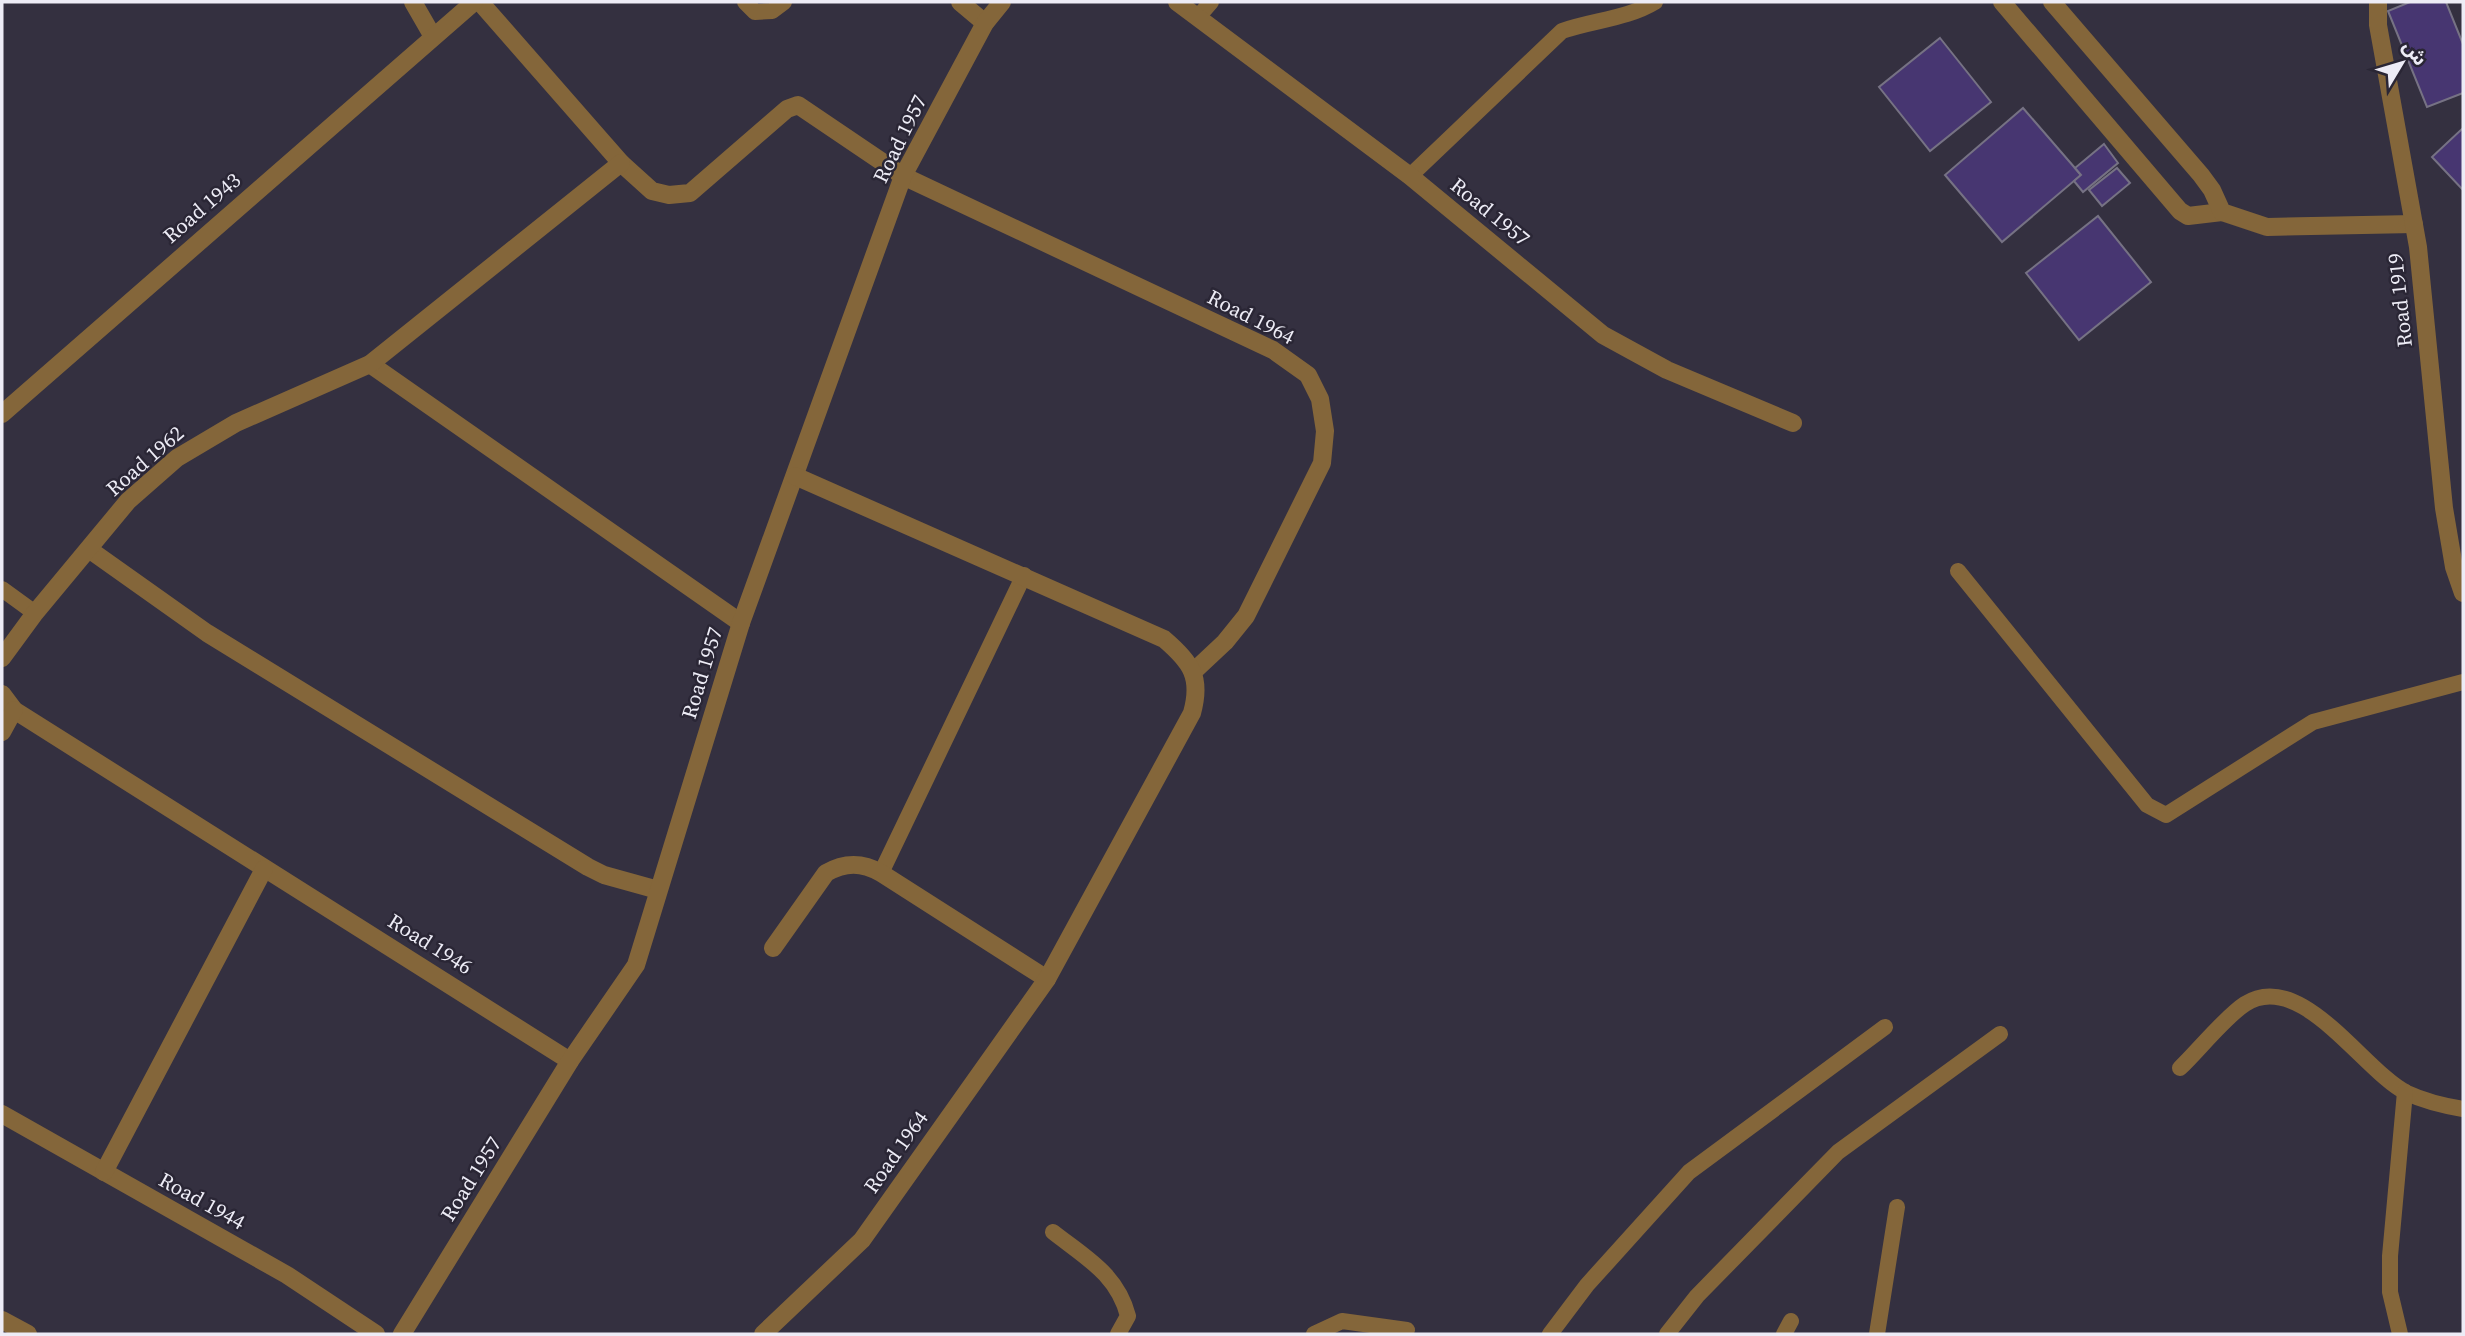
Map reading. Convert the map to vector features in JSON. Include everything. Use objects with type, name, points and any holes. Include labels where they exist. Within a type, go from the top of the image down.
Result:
[{"type":"street","points":[[413,2],[432,35]]},
{"type":"street","name":"Road 1943","points":[[2,414],[432,35],[474,2]]},
{"type":"street","points":[[480,2],[621,163]]},
{"type":"street","points":[[960,2],[985,23]]},
{"type":"street","name":"Road 1957","points":[[402,1334],[570,1061],[636,965],[741,623],[904,176],[985,23],[1002,2]]},
{"type":"street","name":"Road 1957","points":[[1177,2],[1410,176],[1614,341],[1667,370],[1794,424]]},
{"type":"street","points":[[2001,2],[2180,211],[2188,216],[2222,212],[2267,227],[2414,224]]},
{"type":"street","points":[[2052,2],[2201,175],[2222,212]]},
{"type":"street","name":"Road 1919","points":[[2378,2],[2378,25],[2414,224],[2444,508],[2454,567],[2463,593]]},
{"type":"street","name":"Road 1964","points":[[621,163],[652,191],[669,195],[690,192],[787,108],[798,105],[904,176],[1273,350],[1308,375],[1320,399],[1325,431],[1322,463],[1246,616],[1225,642],[1193,672],[1198,693],[1192,713],[1046,979],[862,1240],[763,1334]]},
{"type":"street","name":"Road 1962","points":[[2,658],[35,613],[128,501],[177,458],[206,439],[370,364],[621,163]]},
{"type":"street","points":[[370,364],[741,623]]},
{"type":"street","points":[[795,476],[1164,639],[1180,653],[1193,672]]},
{"type":"street","points":[[90,550],[207,633],[588,867],[604,875],[658,890]]},
{"type":"street","name":"Road 1946","points":[[2,694],[13,710],[570,1061]]},
{"type":"street","points":[[2,732],[13,710]]},
{"type":"street","points":[[773,948],[826,873],[836,867],[859,864],[881,873],[1046,979]]},
{"type":"street","points":[[104,1172],[264,869]]},
{"type":"street","name":"Road 1944","points":[[2,1114],[286,1275],[376,1334]]},
{"type":"street","points":[[2,1320],[29,1334]]},
{"type":"lane","points":[[745,2],[755,12],[772,11],[783,2]]},
{"type":"lane","points":[[1198,17],[1211,2]]},
{"type":"lane","points":[[1410,176],[1562,31],[1587,22],[1637,13],[1655,2]]},
{"type":"lane","points":[[1958,571],[2147,805],[2166,815],[2312,722],[2463,682]]},
{"type":"lane","points":[[881,873],[1024,575]]},
{"type":"lane","points":[[2,589],[35,613]]},
{"type":"lane","points":[[2180,1068],[2245,1004],[2266,996],[2289,998],[2346,1040],[2405,1093],[2463,1109]]},
{"type":"lane","points":[[1549,1334],[1587,1285],[1689,1172],[1885,1027]]},
{"type":"lane","points":[[1667,1334],[1697,1296],[1838,1152],[2000,1034]]},
{"type":"lane","points":[[2400,1334],[2390,1292],[2390,1256],[2405,1093]]},
{"type":"lane","points":[[1877,1334],[1896,1208]]},
{"type":"lane","points":[[1053,1232],[1108,1276],[1122,1295],[1128,1316],[1118,1334]]},
{"type":"lane","points":[[1314,1334],[1342,1321],[1407,1330]]},
{"type":"building","points":[[2410,2],[2446,2],[2463,44],[2463,93],[2427,107],[2388,11]]},
{"type":"building","points":[[1940,38],[1991,102],[1930,151],[1879,87]]},
{"type":"building","points":[[2023,108],[2081,175],[2002,242],[1945,175]]},
{"type":"building","points":[[2463,128],[2463,190],[2432,157]]},
{"type":"building","points":[[2104,144],[2118,163],[2083,192],[2074,181],[2081,175],[2075,168]]},
{"type":"building","points":[[2117,168],[2130,183],[2102,206],[2089,190]]},
{"type":"building","points":[[2098,216],[2151,282],[2079,340],[2026,273]]}]
